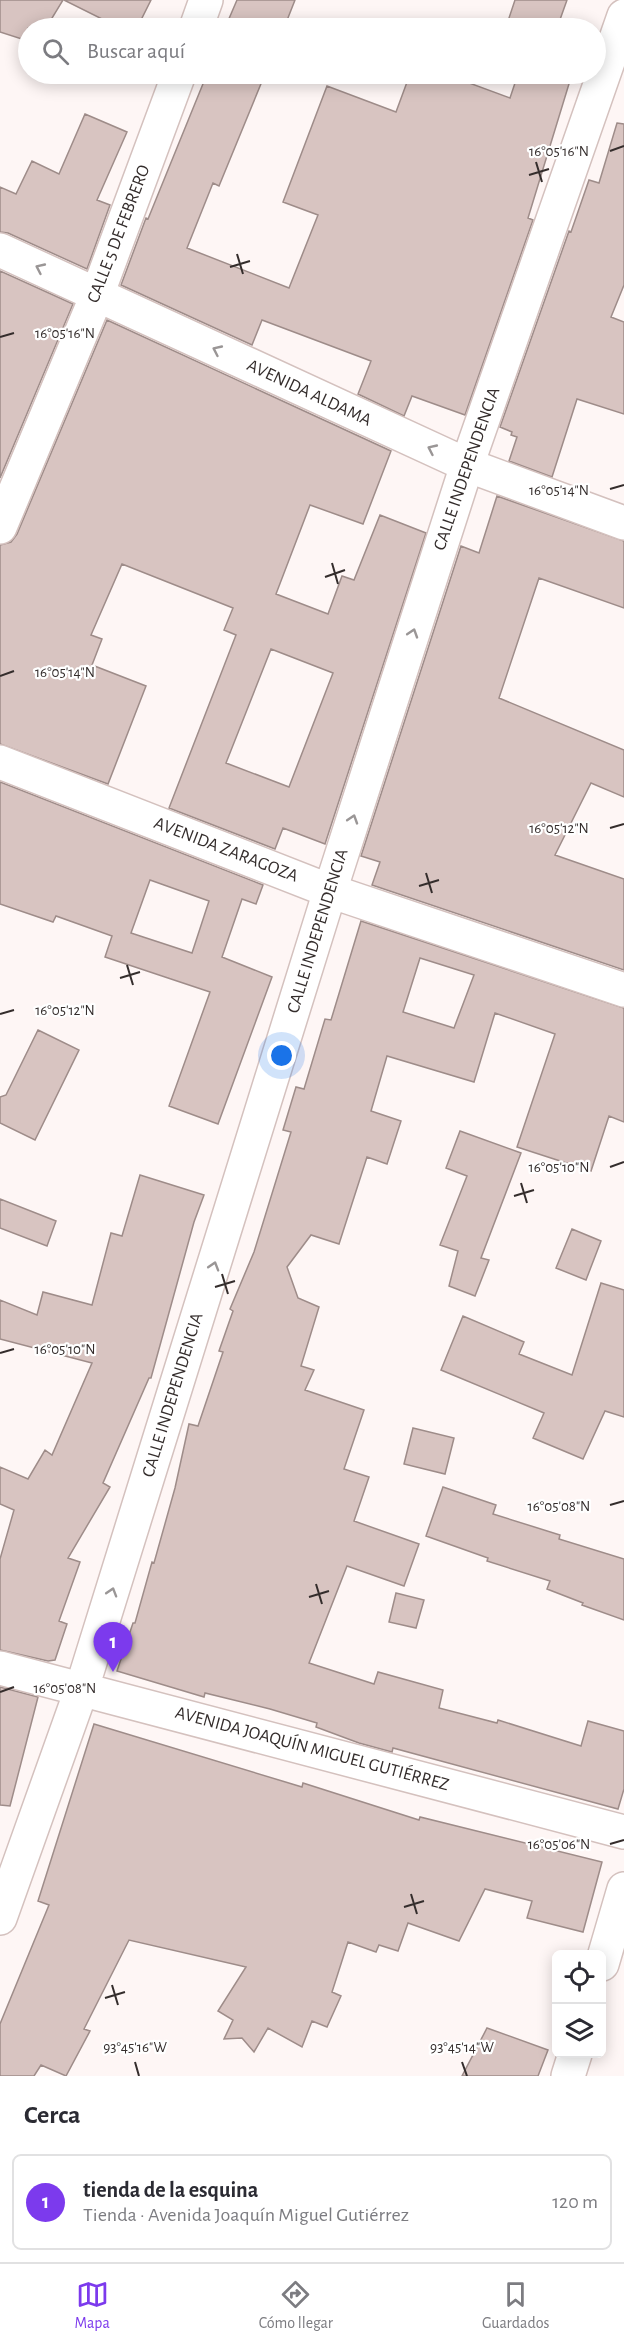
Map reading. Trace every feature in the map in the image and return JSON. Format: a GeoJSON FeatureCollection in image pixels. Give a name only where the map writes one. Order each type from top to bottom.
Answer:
{"type":"FeatureCollection","features":[{"type":"Feature","properties":{"kind":"street"},"geometry":{"type":"LineString","coordinates":[[200,18],[206,0]]}},
{"type":"Feature","properties":{"kind":"street","name":"CALLE INDEPENDENCIA"},"geometry":{"type":"LineString","coordinates":[[606,67],[624,16]]}},
{"type":"Feature","properties":{"kind":"street","name":"CALLE 5 DE FEBRERO"},"geometry":{"type":"LineString","coordinates":[[0,527],[97,295],[175,84]]}},
{"type":"Feature","properties":{"kind":"street","name":"CALLE INDEPENDENCIA"},"geometry":{"type":"LineString","coordinates":[[0,1918],[82,1688],[330,891],[467,465],[600,84]]}},
{"type":"Feature","properties":{"kind":"street","name":"AVENIDA ALDAMA"},"geometry":{"type":"LineString","coordinates":[[0,250],[467,465],[624,523]]}},
{"type":"Feature","properties":{"kind":"street","name":"AVENIDA ZARAGOZA"},"geometry":{"type":"LineString","coordinates":[[0,762],[330,891],[624,990]]}},
{"type":"Feature","properties":{"kind":"street","name":"AVENIDA JOAQUÍN MIGUEL GUTIÉRREZ"},"geometry":{"type":"LineString","coordinates":[[0,1668],[624,1832]]}},
{"type":"Feature","properties":{"kind":"street"},"geometry":{"type":"LineString","coordinates":[[606,1950],[624,1889]]}},
{"type":"Feature","properties":{"kind":"street"},"geometry":{"type":"LineString","coordinates":[[568,2076],[574,2058]]}},
{"type":"Feature","properties":{"kind":"building"},"geometry":{"type":"Polygon","coordinates":[[[0,0],[63,0],[52,18],[18,18],[18,38],[0,32],[0,0]]]}},
{"type":"Feature","properties":{"kind":"building"},"geometry":{"type":"Polygon","coordinates":[[[64,0],[151,0],[142,18],[100,18],[64,0]]]}},
{"type":"Feature","properties":{"kind":"building"},"geometry":{"type":"Polygon","coordinates":[[[237,0],[295,0],[288,18],[229,18],[237,0]]]}},
{"type":"Feature","properties":{"kind":"building"},"geometry":{"type":"Polygon","coordinates":[[[515,0],[567,0],[561,18],[509,18],[515,0]]]}},
{"type":"Feature","properties":{"kind":"building"},"geometry":{"type":"Polygon","coordinates":[[[203,84],[261,84],[219,186],[213,183],[187,248],[289,288],[318,215],[283,202],[327,86],[396,112],[406,84],[472,84],[510,98],[515,84],[569,84],[528,218],[533,220],[465,415],[412,396],[404,416],[358,394],[371,361],[262,320],[252,345],[121,285],[146,218],[148,219],[203,84]]]}},
{"type":"Feature","properties":{"kind":"building"},"geometry":{"type":"Polygon","coordinates":[[[85,114],[127,132],[97,200],[110,205],[87,269],[8,233],[0,232],[0,187],[16,194],[32,161],[59,174],[85,114]]]}},
{"type":"Feature","properties":{"kind":"building"},"geometry":{"type":"Polygon","coordinates":[[[617,123],[624,124],[624,285],[611,317],[624,322],[624,414],[577,399],[552,477],[509,461],[517,437],[500,427],[569,231],[571,232],[589,180],[599,183],[617,123]]]}},
{"type":"Feature","properties":{"kind":"building"},"geometry":{"type":"Polygon","coordinates":[[[0,271],[73,304],[0,478],[0,271]]]}},
{"type":"Feature","properties":{"kind":"building"},"geometry":{"type":"Polygon","coordinates":[[[107,320],[391,451],[363,524],[310,505],[276,594],[328,614],[342,576],[354,580],[380,515],[426,533],[325,844],[283,828],[275,849],[169,808],[236,635],[224,630],[233,608],[122,564],[91,635],[102,639],[92,665],[146,686],[108,784],[0,744],[0,545],[11,542],[17,534],[107,320]],[[271,649],[226,763],[289,787],[333,673],[271,649]]]}},
{"type":"Feature","properties":{"kind":"building"},"geometry":{"type":"Polygon","coordinates":[[[497,496],[624,541],[624,608],[539,578],[499,698],[624,750],[624,797],[591,783],[555,855],[624,879],[624,970],[372,885],[380,862],[361,856],[461,546],[479,553],[497,496]]]}},
{"type":"Feature","properties":{"kind":"building"},"geometry":{"type":"Polygon","coordinates":[[[0,782],[263,885],[256,904],[242,899],[222,957],[272,977],[218,1124],[169,1106],[210,992],[105,957],[112,936],[56,916],[53,922],[0,904],[0,782]],[[150,880],[131,933],[192,953],[209,901],[150,880]]]}},
{"type":"Feature","properties":{"kind":"building"},"geometry":{"type":"Polygon","coordinates":[[[361,921],[624,1008],[624,1122],[609,1116],[591,1171],[517,1147],[555,1034],[495,1013],[474,1082],[387,1056],[371,1111],[401,1121],[387,1164],[367,1157],[339,1244],[311,1235],[287,1267],[298,1298],[319,1307],[301,1366],[314,1370],[305,1390],[364,1410],[344,1469],[369,1477],[354,1521],[419,1544],[404,1586],[347,1566],[309,1663],[374,1684],[378,1672],[443,1690],[439,1708],[497,1723],[498,1720],[581,1746],[588,1721],[624,1731],[624,1789],[618,1809],[393,1748],[392,1752],[359,1743],[316,1727],[317,1723],[270,1709],[205,1693],[204,1697],[117,1671],[133,1623],[135,1623],[152,1562],[154,1563],[175,1488],[189,1424],[198,1426],[223,1352],[219,1351],[233,1311],[230,1309],[254,1252],[291,1132],[283,1130],[296,1087],[304,1089],[325,1019],[331,1020],[361,921]],[[420,958],[403,1012],[454,1028],[474,975],[420,958]]]}},
{"type":"Feature","properties":{"kind":"building"},"geometry":{"type":"Polygon","coordinates":[[[38,1030],[79,1050],[35,1140],[0,1123],[0,1097],[6,1095],[38,1030]]]}},
{"type":"Feature","properties":{"kind":"building"},"geometry":{"type":"Polygon","coordinates":[[[460,1131],[521,1153],[481,1258],[489,1260],[475,1296],[449,1286],[458,1251],[440,1245],[467,1176],[446,1168],[460,1131]]]}},
{"type":"Feature","properties":{"kind":"building"},"geometry":{"type":"Polygon","coordinates":[[[140,1175],[204,1195],[194,1222],[151,1378],[149,1378],[103,1483],[110,1487],[68,1558],[80,1562],[59,1621],[67,1624],[55,1660],[48,1661],[0,1650],[0,1559],[14,1510],[0,1504],[0,1467],[28,1479],[45,1450],[52,1455],[92,1363],[0,1339],[0,1300],[37,1315],[43,1292],[92,1305],[111,1233],[122,1236],[140,1175]]]}},
{"type":"Feature","properties":{"kind":"building"},"geometry":{"type":"Polygon","coordinates":[[[0,1199],[56,1221],[47,1246],[0,1228],[0,1199]]]}},
{"type":"Feature","properties":{"kind":"building"},"geometry":{"type":"Polygon","coordinates":[[[572,1229],[601,1241],[586,1280],[556,1268],[572,1229]]]}},
{"type":"Feature","properties":{"kind":"building"},"geometry":{"type":"Polygon","coordinates":[[[601,1283],[624,1290],[624,1417],[605,1411],[583,1459],[533,1438],[544,1413],[441,1370],[463,1316],[524,1342],[519,1354],[572,1375],[601,1283]]]}},
{"type":"Feature","properties":{"kind":"building"},"geometry":{"type":"Polygon","coordinates":[[[413,1428],[454,1438],[445,1474],[404,1464],[413,1428]]]}},
{"type":"Feature","properties":{"kind":"building"},"geometry":{"type":"Polygon","coordinates":[[[443,1487],[496,1505],[493,1514],[560,1535],[559,1539],[624,1559],[624,1620],[547,1589],[550,1581],[487,1561],[488,1558],[426,1536],[443,1487]]]}},
{"type":"Feature","properties":{"kind":"building"},"geometry":{"type":"Polygon","coordinates":[[[396,1593],[424,1600],[416,1628],[389,1622],[396,1593]]]}},
{"type":"Feature","properties":{"kind":"building"},"geometry":{"type":"Polygon","coordinates":[[[0,1687],[38,1697],[10,1806],[0,1805],[0,1687]]]}},
{"type":"Feature","properties":{"kind":"building"},"geometry":{"type":"Polygon","coordinates":[[[94,1724],[302,1787],[303,1783],[419,1820],[420,1817],[602,1862],[583,1932],[527,1918],[532,1901],[485,1889],[459,1941],[408,1923],[398,1951],[379,1945],[376,1952],[348,1942],[332,1992],[341,1996],[327,2027],[312,2021],[302,2047],[268,2028],[254,2052],[242,2038],[224,2039],[233,2020],[218,2011],[246,1967],[129,1940],[84,2029],[90,2031],[66,2076],[41,2065],[34,2076],[0,2076],[0,2024],[49,1905],[38,1901],[94,1724]]]}},
{"type":"Feature","properties":{"kind":"building"},"geometry":{"type":"Polygon","coordinates":[[[487,2028],[548,2050],[538,2076],[462,2076],[487,2028]]]}},
{"type":"Feature","properties":{"kind":"place","name":"tienda de la esquina"},"geometry":{"type":"Point","coordinates":[113,1672]}}]}
